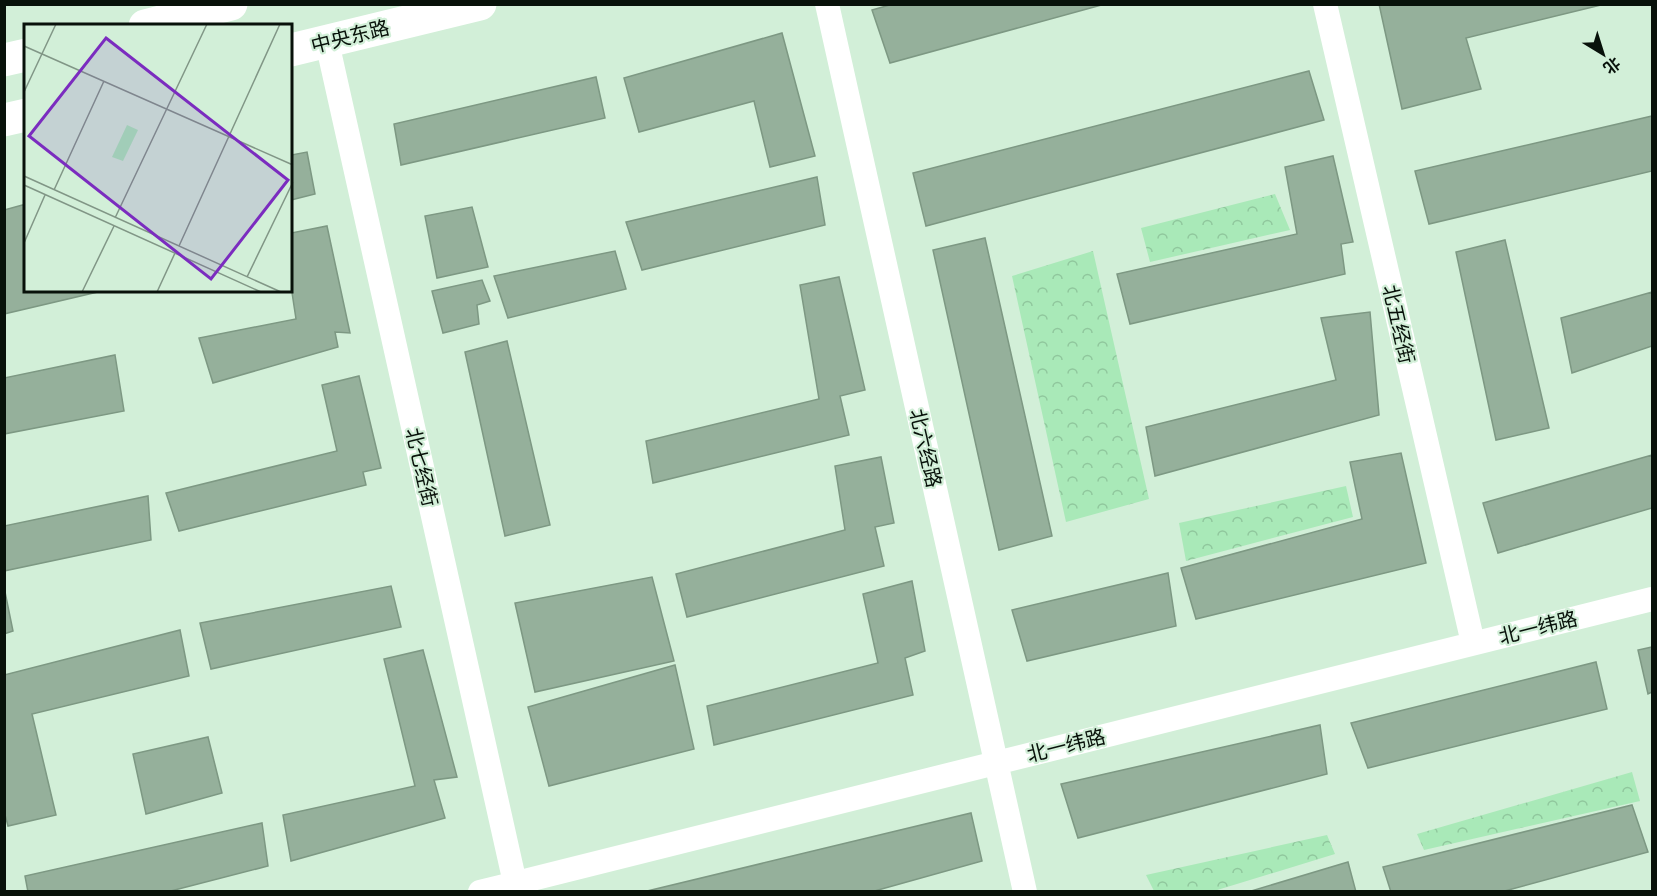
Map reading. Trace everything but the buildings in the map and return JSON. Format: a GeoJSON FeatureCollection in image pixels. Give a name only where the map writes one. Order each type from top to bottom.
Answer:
{"type":"FeatureCollection","features":[{"type":"Feature","properties":{"kind":"main road"},"geometry":{"type":"LineString","coordinates":[[153,24],[231,4]]}},
{"type":"Feature","properties":{"kind":"main road","name":"中央东路"},"geometry":{"type":"LineString","coordinates":[[292,50],[480,4]]}},
{"type":"Feature","properties":{"kind":"main road"},"geometry":{"type":"LineString","coordinates":[[4,60],[24,55]]}},
{"type":"Feature","properties":{"kind":"main road"},"geometry":{"type":"LineString","coordinates":[[4,120],[24,115]]}},
{"type":"Feature","properties":{"kind":"street","name":"北六经路"},"geometry":{"type":"LineString","coordinates":[[827,4],[1024,891]]}},
{"type":"Feature","properties":{"kind":"street","name":"北五经街"},"geometry":{"type":"LineString","coordinates":[[1325,4],[1473,643]]}},
{"type":"Feature","properties":{"kind":"street","name":"北七经街"},"geometry":{"type":"LineString","coordinates":[[327,42],[516,887]]}},
{"type":"Feature","properties":{"kind":"street","name":"北一纬路"},"geometry":{"type":"LineString","coordinates":[[480,891],[516,887],[996,763],[1653,599]]}},
{"type":"Feature","properties":{"kind":"green space"},"geometry":{"type":"Polygon","coordinates":[[[1275,194],[1290,230],[1150,262],[1141,228],[1275,194]]]}},
{"type":"Feature","properties":{"kind":"green space"},"geometry":{"type":"Polygon","coordinates":[[[1093,251],[1149,499],[1066,522],[1012,276],[1093,251]]]}},
{"type":"Feature","properties":{"kind":"green space"},"geometry":{"type":"Polygon","coordinates":[[[1346,486],[1353,517],[1186,561],[1179,523],[1346,486]]]}},
{"type":"Feature","properties":{"kind":"green space"},"geometry":{"type":"Polygon","coordinates":[[[1632,772],[1640,801],[1424,850],[1417,834],[1632,772]]]}},
{"type":"Feature","properties":{"kind":"green space"},"geometry":{"type":"Polygon","coordinates":[[[1327,835],[1335,854],[1214,891],[1154,891],[1146,875],[1327,835]]]}}]}
